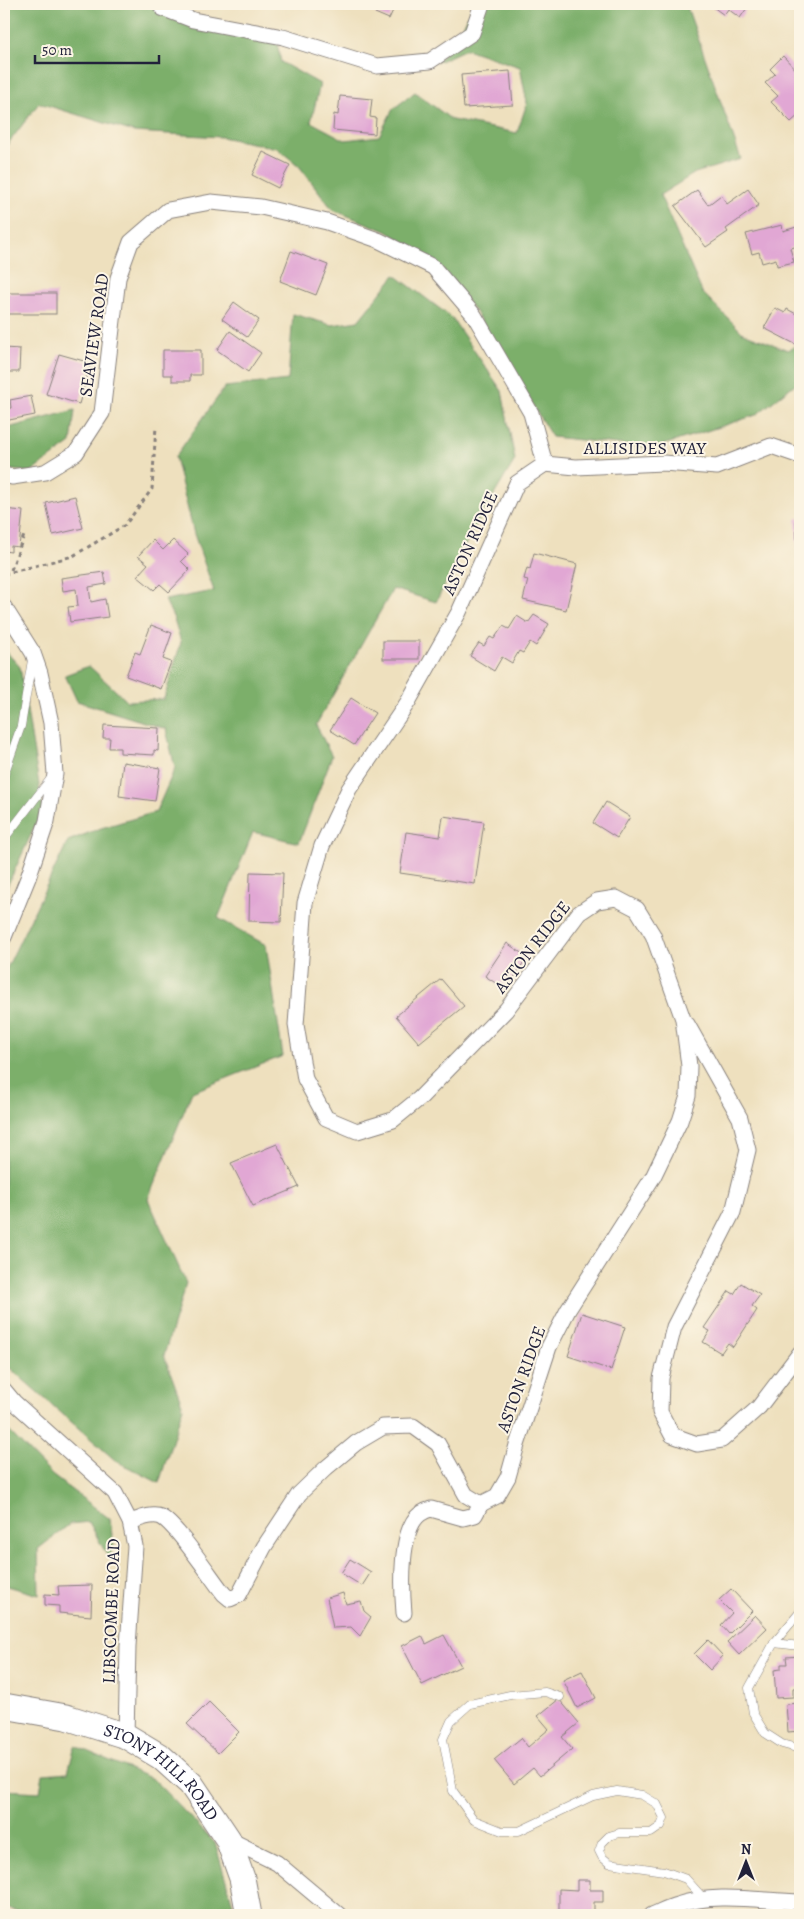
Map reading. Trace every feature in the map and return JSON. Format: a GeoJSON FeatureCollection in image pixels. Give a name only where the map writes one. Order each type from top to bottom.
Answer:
{"type":"FeatureCollection","features":[{"type":"Feature","properties":{"kind":"main road","name":"STONY HILL ROAD"},"geometry":{"type":"LineString","coordinates":[[4,1706],[66,1717],[126,1736],[161,1757],[191,1784],[228,1839],[242,1878],[250,1915]]}},
{"type":"Feature","properties":{"kind":"street"},"geometry":{"type":"LineString","coordinates":[[160,4],[162,8],[193,20],[283,37],[376,66],[430,61],[472,33],[482,4]]}},
{"type":"Feature","properties":{"kind":"street","name":"SEAVIEW ROAD"},"geometry":{"type":"LineString","coordinates":[[4,475],[12,477],[46,472],[76,453],[102,413],[118,278],[131,242],[168,210],[211,202],[261,207],[327,222],[378,240],[433,267],[474,315],[526,405],[545,464]]}},
{"type":"Feature","properties":{"kind":"street","name":"ALLISIDES WAY"},"geometry":{"type":"LineString","coordinates":[[545,464],[576,467],[663,463],[717,467],[771,446],[800,456]]}},
{"type":"Feature","properties":{"kind":"street","name":"ASTON RIDGE"},"geometry":{"type":"LineString","coordinates":[[404,1613],[402,1585],[404,1548],[411,1528],[419,1515],[431,1509],[463,1518],[475,1515],[481,1504],[497,1496],[508,1478],[549,1347],[568,1310],[654,1177],[680,1121],[688,1096],[689,1066],[683,1019],[654,935],[637,909],[616,898],[597,901],[579,913],[506,1010],[420,1098],[393,1120],[358,1131],[326,1118],[305,1079],[296,1025],[299,972],[305,903],[322,846],[349,789],[408,702],[459,612],[517,483],[545,464]]}},
{"type":"Feature","properties":{"kind":"street"},"geometry":{"type":"LineString","coordinates":[[4,607],[33,653],[40,673],[51,723],[55,774],[47,821],[28,878],[4,937]]}},
{"type":"Feature","properties":{"kind":"street"},"geometry":{"type":"LineString","coordinates":[[683,1019],[740,1118],[748,1150],[733,1212],[674,1327],[661,1378],[660,1412],[672,1435],[696,1444],[722,1440],[759,1407],[800,1353]]}},
{"type":"Feature","properties":{"kind":"street","name":"LIBSCOMBE ROAD"},"geometry":{"type":"LineString","coordinates":[[4,1390],[14,1402],[115,1493],[130,1522],[134,1546],[128,1646],[126,1736]]}},
{"type":"Feature","properties":{"kind":"street"},"geometry":{"type":"LineString","coordinates":[[130,1522],[151,1516],[161,1517],[186,1543],[224,1594],[230,1599],[239,1595],[264,1547],[299,1494],[356,1443],[383,1427],[412,1426],[438,1444],[466,1495],[481,1504]]}},
{"type":"Feature","properties":{"kind":"street"},"geometry":{"type":"LineString","coordinates":[[228,1839],[277,1863],[339,1915]]}},
{"type":"Feature","properties":{"kind":"street"},"geometry":{"type":"LineString","coordinates":[[652,1915],[677,1905],[704,1900],[732,1898],[800,1902]]}},
{"type":"Feature","properties":{"kind":"lane"},"geometry":{"type":"LineString","coordinates":[[4,775],[22,726],[33,653]]}},
{"type":"Feature","properties":{"kind":"lane"},"geometry":{"type":"LineString","coordinates":[[4,838],[55,774]]}},
{"type":"Feature","properties":{"kind":"lane"},"geometry":{"type":"LineString","coordinates":[[800,1612],[774,1643],[749,1688],[753,1713],[766,1733],[782,1744],[800,1749]]}},
{"type":"Feature","properties":{"kind":"lane"},"geometry":{"type":"LineString","coordinates":[[774,1643],[800,1646]]}},
{"type":"Feature","properties":{"kind":"lane"},"geometry":{"type":"LineString","coordinates":[[560,1697],[545,1692],[510,1695],[470,1704],[451,1721],[443,1739],[453,1791],[463,1806],[474,1820],[502,1831],[519,1831],[593,1796],[617,1791],[642,1795],[657,1804],[664,1818],[660,1826],[651,1833],[619,1833],[609,1836],[602,1843],[600,1851],[602,1857],[609,1863],[664,1870],[686,1879],[704,1900]]}},
{"type":"Feature","properties":{"kind":"path"},"geometry":{"type":"LineString","coordinates":[[4,574],[73,556],[125,526],[152,489],[156,426]]}},
{"type":"Feature","properties":{"kind":"path"},"geometry":{"type":"LineString","coordinates":[[11,571],[25,533]]}},
{"type":"Feature","properties":{"kind":"green space"},"geometry":{"type":"Polygon","coordinates":[[[4,4],[151,4],[159,14],[277,43],[281,62],[320,84],[311,122],[345,140],[379,136],[393,109],[415,92],[452,120],[517,133],[527,103],[520,67],[466,49],[436,63],[458,36],[474,4],[686,4],[741,159],[695,173],[660,195],[702,292],[743,333],[788,350],[798,345],[800,346],[800,380],[756,415],[654,448],[552,437],[476,313],[438,263],[386,231],[333,210],[299,166],[277,148],[221,137],[134,132],[39,103],[4,149],[4,4]]]}},
{"type":"Feature","properties":{"kind":"green space"},"geometry":{"type":"Polygon","coordinates":[[[395,275],[451,317],[502,391],[515,460],[473,530],[436,602],[393,589],[316,725],[332,756],[299,843],[253,832],[218,918],[266,945],[283,1056],[192,1092],[148,1199],[186,1283],[164,1355],[183,1407],[159,1483],[116,1461],[4,1363],[4,974],[68,841],[101,828],[156,812],[175,768],[166,729],[77,701],[65,675],[89,666],[127,701],[164,699],[181,642],[174,619],[165,600],[214,591],[194,534],[175,457],[225,387],[288,380],[293,314],[332,325],[358,321],[395,275]]]}},
{"type":"Feature","properties":{"kind":"green space"},"geometry":{"type":"Polygon","coordinates":[[[75,410],[71,443],[31,472],[4,469],[4,429],[75,410]]]}},
{"type":"Feature","properties":{"kind":"green space"},"geometry":{"type":"Polygon","coordinates":[[[4,649],[20,667],[43,809],[4,893],[4,649]]]}},
{"type":"Feature","properties":{"kind":"green space"},"geometry":{"type":"Polygon","coordinates":[[[4,1426],[53,1476],[110,1519],[113,1544],[109,1559],[89,1522],[70,1524],[38,1549],[39,1595],[4,1585],[4,1426]]]}},
{"type":"Feature","properties":{"kind":"green space"},"geometry":{"type":"Polygon","coordinates":[[[75,1746],[153,1779],[215,1843],[236,1915],[40,1915],[4,1908],[4,1790],[40,1792],[43,1774],[68,1772],[75,1746]]]}},
{"type":"Feature","properties":{"kind":"building"},"geometry":{"type":"Polygon","coordinates":[[[379,4],[396,4],[389,19],[375,13],[379,4]]]}},
{"type":"Feature","properties":{"kind":"building"},"geometry":{"type":"Polygon","coordinates":[[[709,4],[741,4],[747,8],[740,18],[728,9],[724,15],[709,4]]]}},
{"type":"Feature","properties":{"kind":"building"},"geometry":{"type":"Polygon","coordinates":[[[783,56],[800,74],[800,114],[791,122],[771,102],[778,96],[765,83],[775,74],[770,69],[783,56]]]}},
{"type":"Feature","properties":{"kind":"building"},"geometry":{"type":"Polygon","coordinates":[[[510,71],[513,105],[464,108],[461,75],[510,71]]]}},
{"type":"Feature","properties":{"kind":"building"},"geometry":{"type":"Polygon","coordinates":[[[340,96],[372,99],[370,117],[376,118],[375,134],[333,130],[334,114],[338,115],[340,96]]]}},
{"type":"Feature","properties":{"kind":"building"},"geometry":{"type":"Polygon","coordinates":[[[263,152],[290,165],[278,188],[252,175],[263,152]]]}},
{"type":"Feature","properties":{"kind":"building"},"geometry":{"type":"Polygon","coordinates":[[[748,189],[759,205],[726,229],[728,232],[706,247],[675,206],[697,190],[708,205],[721,195],[727,204],[748,189]]]}},
{"type":"Feature","properties":{"kind":"building"},"geometry":{"type":"Polygon","coordinates":[[[782,225],[783,231],[800,226],[800,246],[790,248],[794,262],[777,266],[776,259],[762,263],[759,252],[752,254],[746,234],[782,225]]]}},
{"type":"Feature","properties":{"kind":"building"},"geometry":{"type":"Polygon","coordinates":[[[291,251],[328,265],[316,295],[280,281],[291,251]]]}},
{"type":"Feature","properties":{"kind":"building"},"geometry":{"type":"Polygon","coordinates":[[[4,293],[56,293],[56,314],[4,314],[4,293]]]}},
{"type":"Feature","properties":{"kind":"building"},"geometry":{"type":"Polygon","coordinates":[[[234,302],[259,320],[247,337],[222,319],[234,302]]]}},
{"type":"Feature","properties":{"kind":"building"},"geometry":{"type":"Polygon","coordinates":[[[775,308],[785,313],[787,309],[800,316],[800,339],[797,345],[764,328],[775,308]]]}},
{"type":"Feature","properties":{"kind":"building"},"geometry":{"type":"Polygon","coordinates":[[[230,331],[261,353],[248,372],[217,350],[230,331]]]}},
{"type":"Feature","properties":{"kind":"building"},"geometry":{"type":"Polygon","coordinates":[[[4,348],[20,349],[19,372],[6,372],[5,380],[4,380],[4,348]]]}},
{"type":"Feature","properties":{"kind":"building"},"geometry":{"type":"Polygon","coordinates":[[[163,350],[201,350],[201,375],[190,375],[190,381],[172,381],[172,375],[163,375],[163,350]]]}},
{"type":"Feature","properties":{"kind":"building"},"geometry":{"type":"Polygon","coordinates":[[[59,354],[91,363],[79,404],[46,394],[59,354]]]}},
{"type":"Feature","properties":{"kind":"building"},"geometry":{"type":"Polygon","coordinates":[[[31,396],[35,415],[4,421],[4,409],[11,408],[10,400],[31,396]]]}},
{"type":"Feature","properties":{"kind":"building"},"geometry":{"type":"Polygon","coordinates":[[[75,496],[83,528],[53,535],[46,503],[75,496]]]}},
{"type":"Feature","properties":{"kind":"building"},"geometry":{"type":"Polygon","coordinates":[[[4,509],[23,511],[19,547],[11,546],[11,552],[4,551],[4,509]]]}},
{"type":"Feature","properties":{"kind":"building"},"geometry":{"type":"Polygon","coordinates":[[[800,518],[800,566],[798,566],[796,519],[800,518]]]}},
{"type":"Feature","properties":{"kind":"building"},"geometry":{"type":"Polygon","coordinates":[[[153,540],[163,550],[173,540],[188,554],[181,561],[190,570],[169,592],[160,584],[154,590],[137,576],[148,564],[138,556],[153,540]]]}},
{"type":"Feature","properties":{"kind":"building"},"geometry":{"type":"Polygon","coordinates":[[[534,553],[577,564],[566,610],[523,600],[528,580],[524,579],[527,568],[530,569],[534,553]]]}},
{"type":"Feature","properties":{"kind":"building"},"geometry":{"type":"Polygon","coordinates":[[[104,572],[106,584],[89,587],[91,602],[105,599],[108,617],[70,622],[68,607],[78,606],[76,589],[63,591],[61,578],[104,572]]]}},
{"type":"Feature","properties":{"kind":"building"},"geometry":{"type":"Polygon","coordinates":[[[534,615],[549,624],[536,646],[530,642],[523,653],[519,651],[512,663],[502,657],[494,671],[470,656],[479,643],[484,646],[490,637],[494,639],[503,626],[509,629],[517,616],[528,623],[534,615]]]}},
{"type":"Feature","properties":{"kind":"building"},"geometry":{"type":"Polygon","coordinates":[[[151,625],[172,633],[163,659],[171,662],[161,689],[126,676],[135,652],[140,654],[151,625]]]}},
{"type":"Feature","properties":{"kind":"building"},"geometry":{"type":"Polygon","coordinates":[[[383,641],[419,641],[419,659],[383,659],[383,641]]]}},
{"type":"Feature","properties":{"kind":"building"},"geometry":{"type":"Polygon","coordinates":[[[351,698],[375,713],[354,745],[330,730],[351,698]]]}},
{"type":"Feature","properties":{"kind":"building"},"geometry":{"type":"Polygon","coordinates":[[[104,725],[159,728],[158,751],[154,750],[154,755],[120,753],[120,748],[109,748],[110,738],[103,738],[104,725]]]}},
{"type":"Feature","properties":{"kind":"building"},"geometry":{"type":"Polygon","coordinates":[[[123,762],[160,768],[155,801],[119,796],[123,762]]]}},
{"type":"Feature","properties":{"kind":"building"},"geometry":{"type":"Polygon","coordinates":[[[606,802],[630,817],[617,838],[593,823],[606,802]]]}},
{"type":"Feature","properties":{"kind":"building"},"geometry":{"type":"Polygon","coordinates":[[[443,816],[484,822],[475,884],[400,873],[406,832],[440,837],[443,816]]]}},
{"type":"Feature","properties":{"kind":"building"},"geometry":{"type":"Polygon","coordinates":[[[250,872],[283,873],[281,922],[249,921],[250,872]]]}},
{"type":"Feature","properties":{"kind":"building"},"geometry":{"type":"Polygon","coordinates":[[[507,943],[527,957],[506,990],[485,976],[507,943]]]}},
{"type":"Feature","properties":{"kind":"building"},"geometry":{"type":"Polygon","coordinates":[[[441,979],[464,1006],[419,1043],[396,1016],[441,979]]]}},
{"type":"Feature","properties":{"kind":"building"},"geometry":{"type":"Polygon","coordinates":[[[277,1144],[299,1187],[253,1206],[231,1163],[277,1144]]]}},
{"type":"Feature","properties":{"kind":"building"},"geometry":{"type":"Polygon","coordinates":[[[741,1283],[760,1295],[752,1306],[757,1310],[733,1347],[728,1343],[721,1353],[703,1342],[710,1331],[704,1328],[729,1291],[734,1294],[741,1283]]]}},
{"type":"Feature","properties":{"kind":"building"},"geometry":{"type":"Polygon","coordinates":[[[582,1313],[625,1327],[611,1370],[568,1356],[582,1313]]]}},
{"type":"Feature","properties":{"kind":"building"},"geometry":{"type":"Polygon","coordinates":[[[350,1559],[371,1572],[362,1586],[341,1573],[350,1559]]]}},
{"type":"Feature","properties":{"kind":"building"},"geometry":{"type":"Polygon","coordinates":[[[92,1585],[91,1616],[59,1613],[59,1606],[45,1605],[45,1594],[59,1595],[58,1586],[92,1585]]]}},
{"type":"Feature","properties":{"kind":"building"},"geometry":{"type":"Polygon","coordinates":[[[731,1589],[752,1611],[729,1634],[721,1625],[732,1613],[719,1600],[731,1589]]]}},
{"type":"Feature","properties":{"kind":"building"},"geometry":{"type":"Polygon","coordinates":[[[343,1593],[346,1604],[361,1601],[364,1611],[371,1617],[360,1636],[351,1627],[333,1628],[327,1598],[343,1593]]]}},
{"type":"Feature","properties":{"kind":"building"},"geometry":{"type":"Polygon","coordinates":[[[755,1615],[767,1628],[739,1655],[727,1642],[755,1615]]]}},
{"type":"Feature","properties":{"kind":"building"},"geometry":{"type":"Polygon","coordinates":[[[444,1635],[461,1666],[422,1685],[402,1646],[422,1636],[426,1644],[444,1635]]]}},
{"type":"Feature","properties":{"kind":"building"},"geometry":{"type":"Polygon","coordinates":[[[708,1640],[723,1656],[710,1670],[694,1654],[708,1640]]]}},
{"type":"Feature","properties":{"kind":"building"},"geometry":{"type":"Polygon","coordinates":[[[800,1656],[800,1687],[793,1688],[793,1697],[776,1698],[774,1670],[781,1669],[781,1664],[787,1664],[786,1657],[800,1656]]]}},
{"type":"Feature","properties":{"kind":"building"},"geometry":{"type":"Polygon","coordinates":[[[582,1671],[596,1698],[577,1708],[563,1680],[582,1671]]]}},
{"type":"Feature","properties":{"kind":"building"},"geometry":{"type":"Polygon","coordinates":[[[559,1699],[579,1723],[562,1737],[572,1749],[540,1776],[533,1768],[514,1784],[494,1760],[521,1738],[528,1747],[549,1729],[538,1716],[559,1699]]]}},
{"type":"Feature","properties":{"kind":"building"},"geometry":{"type":"Polygon","coordinates":[[[209,1702],[239,1732],[218,1753],[187,1724],[209,1702]]]}},
{"type":"Feature","properties":{"kind":"building"},"geometry":{"type":"Polygon","coordinates":[[[800,1703],[800,1731],[788,1732],[786,1704],[800,1703]]]}},
{"type":"Feature","properties":{"kind":"building"},"geometry":{"type":"Polygon","coordinates":[[[577,1880],[590,1880],[590,1890],[603,1890],[603,1902],[594,1902],[594,1915],[559,1915],[559,1889],[577,1890],[577,1880]]]}}]}
